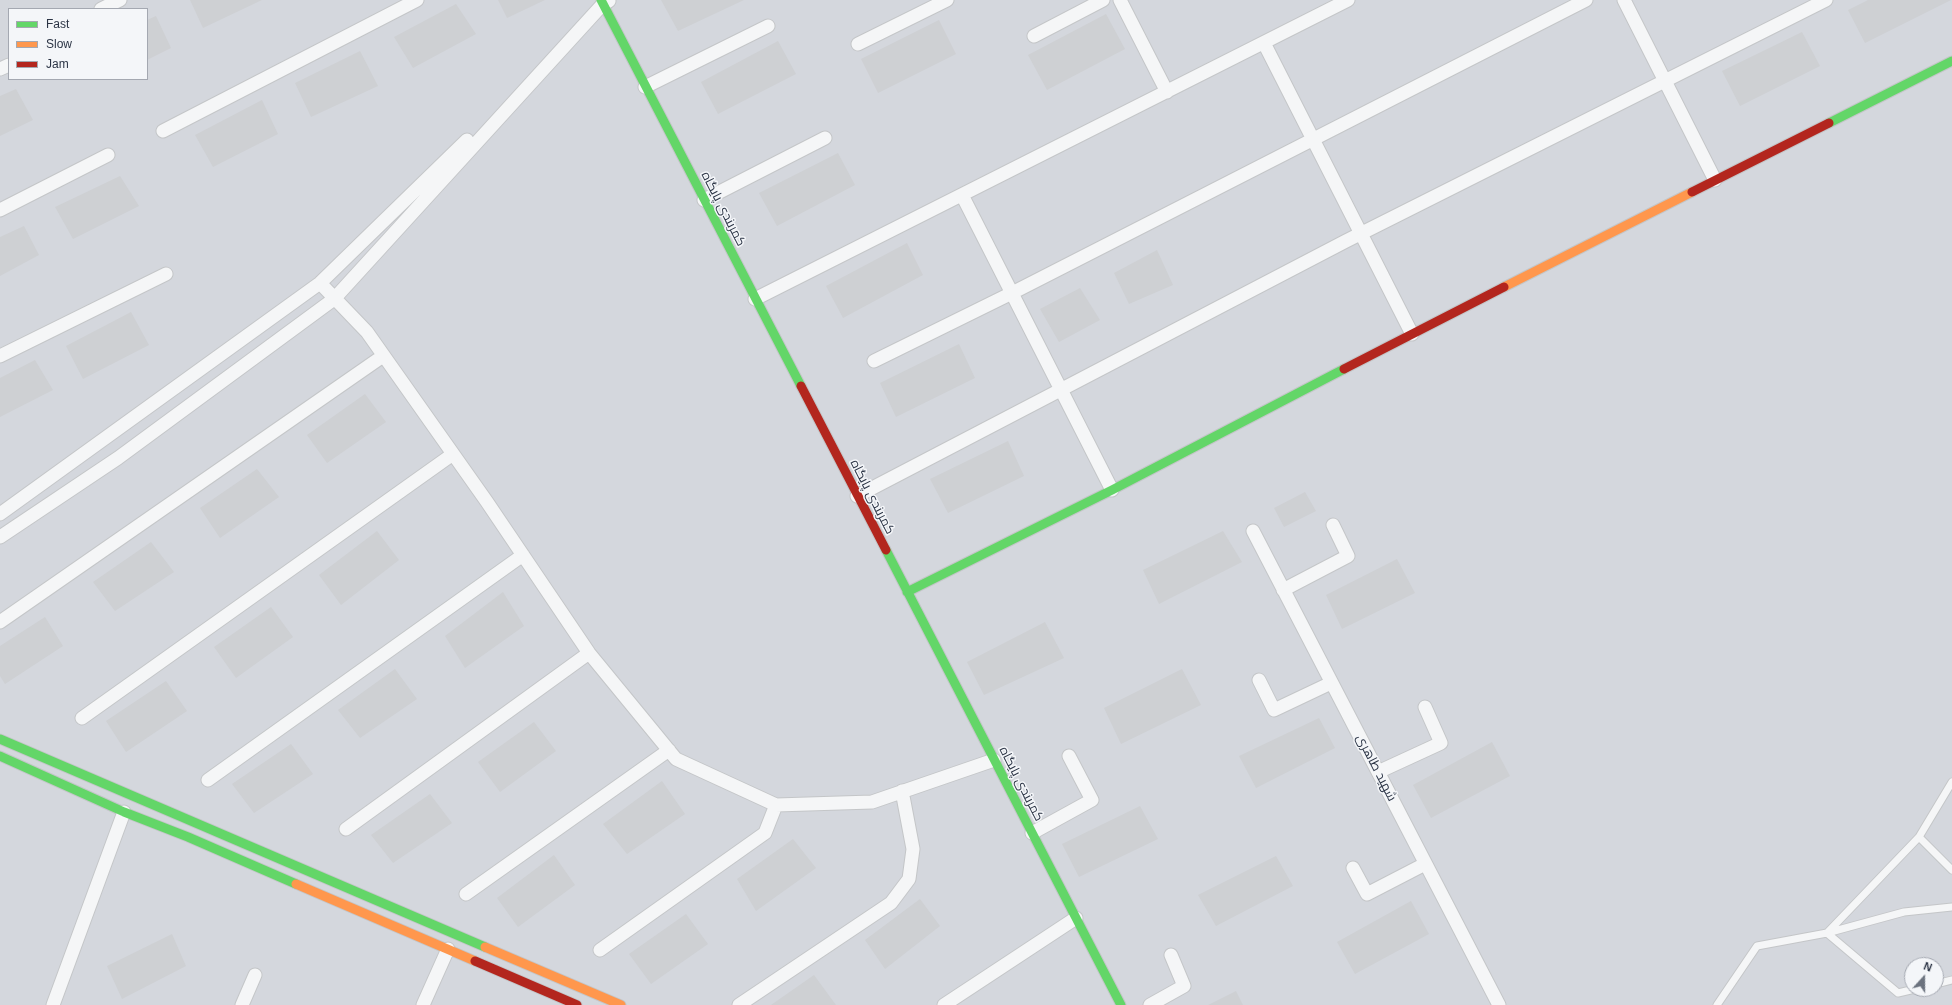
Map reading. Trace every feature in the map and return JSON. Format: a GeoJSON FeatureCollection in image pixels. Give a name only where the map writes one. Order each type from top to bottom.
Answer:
{"type":"FeatureCollection","features":[{"type":"Feature","properties":{"kind":"street"},"geometry":{"type":"LineString","coordinates":[[103,8],[120,0]]}},
{"type":"Feature","properties":{"kind":"street"},"geometry":{"type":"LineString","coordinates":[[163,131],[417,0]]}},
{"type":"Feature","properties":{"kind":"street"},"geometry":{"type":"LineString","coordinates":[[858,44],[947,0]]}},
{"type":"Feature","properties":{"kind":"street"},"geometry":{"type":"LineString","coordinates":[[1034,36],[1103,0]]}},
{"type":"Feature","properties":{"kind":"street"},"geometry":{"type":"LineString","coordinates":[[1120,0],[1167,92]]}},
{"type":"Feature","properties":{"kind":"street"},"geometry":{"type":"LineString","coordinates":[[755,299],[1348,0]]}},
{"type":"Feature","properties":{"kind":"street"},"geometry":{"type":"LineString","coordinates":[[874,361],[1012,293],[1586,0]]}},
{"type":"Feature","properties":{"kind":"street"},"geometry":{"type":"LineString","coordinates":[[1624,0],[1715,180]]}},
{"type":"Feature","properties":{"kind":"street"},"geometry":{"type":"LineString","coordinates":[[857,496],[1361,233],[1826,0]]}},
{"type":"Feature","properties":{"kind":"street"},"geometry":{"type":"LineString","coordinates":[[0,514],[320,283],[457,150],[603,1]]}},
{"type":"Feature","properties":{"kind":"street"},"geometry":{"type":"LineString","coordinates":[[0,537],[118,458],[334,298],[603,1]]}},
{"type":"Feature","properties":{"kind":"street","name":"کمربندی پایگاه"},"geometry":{"type":"LineString","coordinates":[[603,1],[645,87],[1121,1005]]}},
{"type":"Feature","properties":{"kind":"street"},"geometry":{"type":"LineString","coordinates":[[645,87],[768,26]]}},
{"type":"Feature","properties":{"kind":"street"},"geometry":{"type":"LineString","coordinates":[[1264,43],[1412,334]]}},
{"type":"Feature","properties":{"kind":"street"},"geometry":{"type":"LineString","coordinates":[[907,592],[1112,490],[1412,334],[1952,61]]}},
{"type":"Feature","properties":{"kind":"street"},"geometry":{"type":"LineString","coordinates":[[704,200],[825,138]]}},
{"type":"Feature","properties":{"kind":"street"},"geometry":{"type":"LineString","coordinates":[[0,210],[108,155]]}},
{"type":"Feature","properties":{"kind":"street"},"geometry":{"type":"LineString","coordinates":[[962,195],[1112,490]]}},
{"type":"Feature","properties":{"kind":"street"},"geometry":{"type":"LineString","coordinates":[[0,356],[166,274]]}},
{"type":"Feature","properties":{"kind":"street"},"geometry":{"type":"LineString","coordinates":[[320,283],[367,332],[523,554],[589,654],[676,759],[776,805],[872,802],[994,760]]}},
{"type":"Feature","properties":{"kind":"street"},"geometry":{"type":"LineString","coordinates":[[0,622],[383,356]]}},
{"type":"Feature","properties":{"kind":"street"},"geometry":{"type":"LineString","coordinates":[[82,718],[453,454]]}},
{"type":"Feature","properties":{"kind":"street"},"geometry":{"type":"LineString","coordinates":[[1283,590],[1348,556],[1333,525]]}},
{"type":"Feature","properties":{"kind":"street","name":"شهید طاهری"},"geometry":{"type":"LineString","coordinates":[[1252,531],[1499,1005]]}},
{"type":"Feature","properties":{"kind":"street"},"geometry":{"type":"LineString","coordinates":[[208,780],[523,554]]}},
{"type":"Feature","properties":{"kind":"street"},"geometry":{"type":"LineString","coordinates":[[346,829],[589,654]]}},
{"type":"Feature","properties":{"kind":"street"},"geometry":{"type":"LineString","coordinates":[[1259,680],[1274,710],[1331,683]]}},
{"type":"Feature","properties":{"kind":"street"},"geometry":{"type":"LineString","coordinates":[[1378,772],[1441,742],[1425,707]]}},
{"type":"Feature","properties":{"kind":"street"},"geometry":{"type":"LineString","coordinates":[[0,739],[621,1005]]}},
{"type":"Feature","properties":{"kind":"street"},"geometry":{"type":"LineString","coordinates":[[466,894],[669,750]]}},
{"type":"Feature","properties":{"kind":"street"},"geometry":{"type":"LineString","coordinates":[[0,756],[124,812],[188,837],[577,1005]]}},
{"type":"Feature","properties":{"kind":"street"},"geometry":{"type":"LineString","coordinates":[[1032,833],[1092,800],[1069,756]]}},
{"type":"Feature","properties":{"kind":"street"},"geometry":{"type":"LineString","coordinates":[[739,1005],[890,903],[909,879],[913,848],[902,791]]}},
{"type":"Feature","properties":{"kind":"street"},"geometry":{"type":"LineString","coordinates":[[600,950],[765,833],[776,805]]}},
{"type":"Feature","properties":{"kind":"street"},"geometry":{"type":"LineString","coordinates":[[53,1005],[124,812]]}},
{"type":"Feature","properties":{"kind":"street"},"geometry":{"type":"LineString","coordinates":[[1353,868],[1366,894],[1425,864]]}},
{"type":"Feature","properties":{"kind":"street"},"geometry":{"type":"LineString","coordinates":[[944,1005],[1076,918]]}},
{"type":"Feature","properties":{"kind":"street"},"geometry":{"type":"LineString","coordinates":[[423,1005],[448,949]]}},
{"type":"Feature","properties":{"kind":"street"},"geometry":{"type":"LineString","coordinates":[[1150,1005],[1184,986],[1171,955]]}},
{"type":"Feature","properties":{"kind":"street"},"geometry":{"type":"LineString","coordinates":[[242,1005],[255,975]]}},
{"type":"Feature","properties":{"kind":"lane"},"geometry":{"type":"LineString","coordinates":[[1827,933],[1919,837],[1952,782]]}},
{"type":"Feature","properties":{"kind":"lane"},"geometry":{"type":"LineString","coordinates":[[1919,837],[1952,870]]}},
{"type":"Feature","properties":{"kind":"lane"},"geometry":{"type":"LineString","coordinates":[[1717,1005],[1757,946],[1827,933],[1904,912],[1952,907]]}},
{"type":"Feature","properties":{"kind":"lane"},"geometry":{"type":"LineString","coordinates":[[1827,933],[1898,993],[1904,992]]}},
{"type":"Feature","properties":{"kind":"shaded area"},"geometry":{"type":"Polygon","coordinates":[[[0,0],[1952,0],[1952,1005],[0,1005],[0,0]]]}},
{"type":"Feature","properties":{"kind":"building"},"geometry":{"type":"Polygon","coordinates":[[[190,0],[262,0],[203,28],[190,0]]]}},
{"type":"Feature","properties":{"kind":"building"},"geometry":{"type":"Polygon","coordinates":[[[498,0],[545,0],[507,18],[498,0]]]}},
{"type":"Feature","properties":{"kind":"building"},"geometry":{"type":"Polygon","coordinates":[[[661,0],[744,0],[678,31],[661,0]]]}},
{"type":"Feature","properties":{"kind":"building"},"geometry":{"type":"Polygon","coordinates":[[[1868,0],[1951,0],[1865,43],[1848,10],[1868,0]]]}},
{"type":"Feature","properties":{"kind":"building"},"geometry":{"type":"Polygon","coordinates":[[[456,4],[476,34],[413,68],[394,37],[456,4]]]}},
{"type":"Feature","properties":{"kind":"building"},"geometry":{"type":"Polygon","coordinates":[[[1106,14],[1125,49],[1047,90],[1028,55],[1106,14]]]}},
{"type":"Feature","properties":{"kind":"building"},"geometry":{"type":"Polygon","coordinates":[[[156,16],[171,48],[148,60],[148,20],[156,16]]]}},
{"type":"Feature","properties":{"kind":"building"},"geometry":{"type":"Polygon","coordinates":[[[939,20],[956,54],[878,93],[861,59],[939,20]]]}},
{"type":"Feature","properties":{"kind":"building"},"geometry":{"type":"Polygon","coordinates":[[[1802,32],[1820,66],[1740,106],[1722,71],[1802,32]]]}},
{"type":"Feature","properties":{"kind":"building"},"geometry":{"type":"Polygon","coordinates":[[[778,41],[796,74],[718,114],[701,82],[778,41]]]}},
{"type":"Feature","properties":{"kind":"building"},"geometry":{"type":"Polygon","coordinates":[[[360,51],[378,86],[311,117],[295,83],[360,51]]]}},
{"type":"Feature","properties":{"kind":"building"},"geometry":{"type":"Polygon","coordinates":[[[16,89],[33,120],[0,136],[0,96],[16,89]]]}},
{"type":"Feature","properties":{"kind":"building"},"geometry":{"type":"Polygon","coordinates":[[[262,100],[278,134],[213,167],[195,135],[262,100]]]}},
{"type":"Feature","properties":{"kind":"building"},"geometry":{"type":"Polygon","coordinates":[[[838,153],[855,185],[777,226],[759,193],[838,153]]]}},
{"type":"Feature","properties":{"kind":"building"},"geometry":{"type":"Polygon","coordinates":[[[120,176],[139,206],[73,239],[55,207],[120,176]]]}},
{"type":"Feature","properties":{"kind":"building"},"geometry":{"type":"Polygon","coordinates":[[[24,226],[39,255],[0,276],[0,237],[24,226]]]}},
{"type":"Feature","properties":{"kind":"building"},"geometry":{"type":"Polygon","coordinates":[[[907,243],[923,275],[843,318],[826,286],[907,243]]]}},
{"type":"Feature","properties":{"kind":"building"},"geometry":{"type":"Polygon","coordinates":[[[1157,250],[1173,285],[1129,304],[1114,273],[1157,250]]]}},
{"type":"Feature","properties":{"kind":"building"},"geometry":{"type":"Polygon","coordinates":[[[1080,288],[1100,320],[1059,342],[1040,309],[1080,288]]]}},
{"type":"Feature","properties":{"kind":"building"},"geometry":{"type":"Polygon","coordinates":[[[131,312],[149,345],[83,379],[66,346],[131,312]]]}},
{"type":"Feature","properties":{"kind":"building"},"geometry":{"type":"Polygon","coordinates":[[[959,344],[975,378],[896,417],[880,383],[959,344]]]}},
{"type":"Feature","properties":{"kind":"building"},"geometry":{"type":"Polygon","coordinates":[[[35,360],[53,390],[0,417],[0,378],[35,360]]]}},
{"type":"Feature","properties":{"kind":"building"},"geometry":{"type":"Polygon","coordinates":[[[365,394],[386,422],[327,463],[307,435],[365,394]]]}},
{"type":"Feature","properties":{"kind":"building"},"geometry":{"type":"Polygon","coordinates":[[[1008,441],[1024,476],[948,513],[930,479],[1008,441]]]}},
{"type":"Feature","properties":{"kind":"building"},"geometry":{"type":"Polygon","coordinates":[[[257,469],[279,497],[220,538],[200,508],[257,469]]]}},
{"type":"Feature","properties":{"kind":"building"},"geometry":{"type":"Polygon","coordinates":[[[1305,492],[1316,511],[1284,527],[1274,508],[1305,492]]]}},
{"type":"Feature","properties":{"kind":"building"},"geometry":{"type":"Polygon","coordinates":[[[377,531],[399,560],[341,605],[319,575],[377,531]]]}},
{"type":"Feature","properties":{"kind":"building"},"geometry":{"type":"Polygon","coordinates":[[[1223,531],[1242,562],[1159,604],[1143,570],[1223,531]]]}},
{"type":"Feature","properties":{"kind":"building"},"geometry":{"type":"Polygon","coordinates":[[[151,542],[174,572],[115,611],[93,582],[151,542]]]}},
{"type":"Feature","properties":{"kind":"building"},"geometry":{"type":"Polygon","coordinates":[[[1397,559],[1415,593],[1342,629],[1326,595],[1397,559]]]}},
{"type":"Feature","properties":{"kind":"building"},"geometry":{"type":"Polygon","coordinates":[[[503,592],[524,626],[465,668],[445,636],[503,592]]]}},
{"type":"Feature","properties":{"kind":"building"},"geometry":{"type":"Polygon","coordinates":[[[271,607],[293,637],[236,678],[214,647],[271,607]]]}},
{"type":"Feature","properties":{"kind":"building"},"geometry":{"type":"Polygon","coordinates":[[[45,617],[63,646],[5,684],[0,676],[0,646],[45,617]]]}},
{"type":"Feature","properties":{"kind":"building"},"geometry":{"type":"Polygon","coordinates":[[[1045,622],[1064,658],[984,695],[967,662],[1045,622]]]}},
{"type":"Feature","properties":{"kind":"building"},"geometry":{"type":"Polygon","coordinates":[[[395,669],[417,699],[360,738],[338,710],[395,669]]]}},
{"type":"Feature","properties":{"kind":"building"},"geometry":{"type":"Polygon","coordinates":[[[1182,669],[1201,705],[1121,744],[1104,708],[1182,669]]]}},
{"type":"Feature","properties":{"kind":"building"},"geometry":{"type":"Polygon","coordinates":[[[166,681],[187,711],[126,752],[106,721],[166,681]]]}},
{"type":"Feature","properties":{"kind":"building"},"geometry":{"type":"Polygon","coordinates":[[[1319,718],[1335,748],[1256,788],[1239,756],[1319,718]]]}},
{"type":"Feature","properties":{"kind":"building"},"geometry":{"type":"Polygon","coordinates":[[[534,722],[556,751],[500,792],[478,762],[534,722]]]}},
{"type":"Feature","properties":{"kind":"building"},"geometry":{"type":"Polygon","coordinates":[[[1492,742],[1510,776],[1431,818],[1413,785],[1492,742]]]}},
{"type":"Feature","properties":{"kind":"building"},"geometry":{"type":"Polygon","coordinates":[[[291,744],[313,774],[254,813],[232,784],[291,744]]]}},
{"type":"Feature","properties":{"kind":"building"},"geometry":{"type":"Polygon","coordinates":[[[662,781],[685,814],[627,854],[603,824],[662,781]]]}},
{"type":"Feature","properties":{"kind":"building"},"geometry":{"type":"Polygon","coordinates":[[[430,794],[452,823],[393,863],[371,835],[430,794]]]}},
{"type":"Feature","properties":{"kind":"building"},"geometry":{"type":"Polygon","coordinates":[[[1140,806],[1158,839],[1079,877],[1062,844],[1140,806]]]}},
{"type":"Feature","properties":{"kind":"building"},"geometry":{"type":"Polygon","coordinates":[[[793,839],[816,868],[756,911],[737,879],[793,839]]]}},
{"type":"Feature","properties":{"kind":"building"},"geometry":{"type":"Polygon","coordinates":[[[554,855],[575,885],[518,927],[497,898],[554,855]]]}},
{"type":"Feature","properties":{"kind":"building"},"geometry":{"type":"Polygon","coordinates":[[[1276,856],[1293,886],[1216,926],[1198,895],[1276,856]]]}},
{"type":"Feature","properties":{"kind":"building"},"geometry":{"type":"Polygon","coordinates":[[[920,899],[940,926],[885,969],[865,940],[920,899]]]}},
{"type":"Feature","properties":{"kind":"building"},"geometry":{"type":"Polygon","coordinates":[[[1411,901],[1429,934],[1355,974],[1337,942],[1411,901]]]}},
{"type":"Feature","properties":{"kind":"building"},"geometry":{"type":"Polygon","coordinates":[[[686,914],[708,944],[651,984],[629,954],[686,914]]]}},
{"type":"Feature","properties":{"kind":"building"},"geometry":{"type":"Polygon","coordinates":[[[172,934],[186,966],[122,999],[107,966],[172,934]]]}},
{"type":"Feature","properties":{"kind":"building"},"geometry":{"type":"Polygon","coordinates":[[[814,975],[836,1005],[771,1005],[814,975]]]}},
{"type":"Feature","properties":{"kind":"building"},"geometry":{"type":"Polygon","coordinates":[[[1236,991],[1243,1005],[1208,1005],[1236,991]]]}},
{"type":"Feature","properties":{"kind":"traffic: fast"},"geometry":{"type":"LineString","coordinates":[[601,0],[801,386]]}},
{"type":"Feature","properties":{"kind":"traffic: fast"},"geometry":{"type":"LineString","coordinates":[[1829,123],[1952,61]]}},
{"type":"Feature","properties":{"kind":"traffic: fast"},"geometry":{"type":"LineString","coordinates":[[907,592],[1112,490],[1344,369]]}},
{"type":"Feature","properties":{"kind":"traffic: fast"},"geometry":{"type":"LineString","coordinates":[[886,550],[1121,1005]]}},
{"type":"Feature","properties":{"kind":"traffic: fast"},"geometry":{"type":"LineString","coordinates":[[0,739],[485,947]]}},
{"type":"Feature","properties":{"kind":"traffic: fast"},"geometry":{"type":"LineString","coordinates":[[0,756],[124,812],[188,837],[296,884]]}},
{"type":"Feature","properties":{"kind":"traffic: slow"},"geometry":{"type":"LineString","coordinates":[[1504,287],[1692,192]]}},
{"type":"Feature","properties":{"kind":"traffic: slow"},"geometry":{"type":"LineString","coordinates":[[296,884],[475,961]]}},
{"type":"Feature","properties":{"kind":"traffic: slow"},"geometry":{"type":"LineString","coordinates":[[485,947],[621,1005]]}},
{"type":"Feature","properties":{"kind":"traffic: jam"},"geometry":{"type":"LineString","coordinates":[[1692,192],[1829,123]]}},
{"type":"Feature","properties":{"kind":"traffic: jam"},"geometry":{"type":"LineString","coordinates":[[1344,369],[1504,287]]}},
{"type":"Feature","properties":{"kind":"traffic: jam"},"geometry":{"type":"LineString","coordinates":[[801,386],[886,550]]}},
{"type":"Feature","properties":{"kind":"traffic: jam"},"geometry":{"type":"LineString","coordinates":[[475,961],[577,1005]]}}]}
